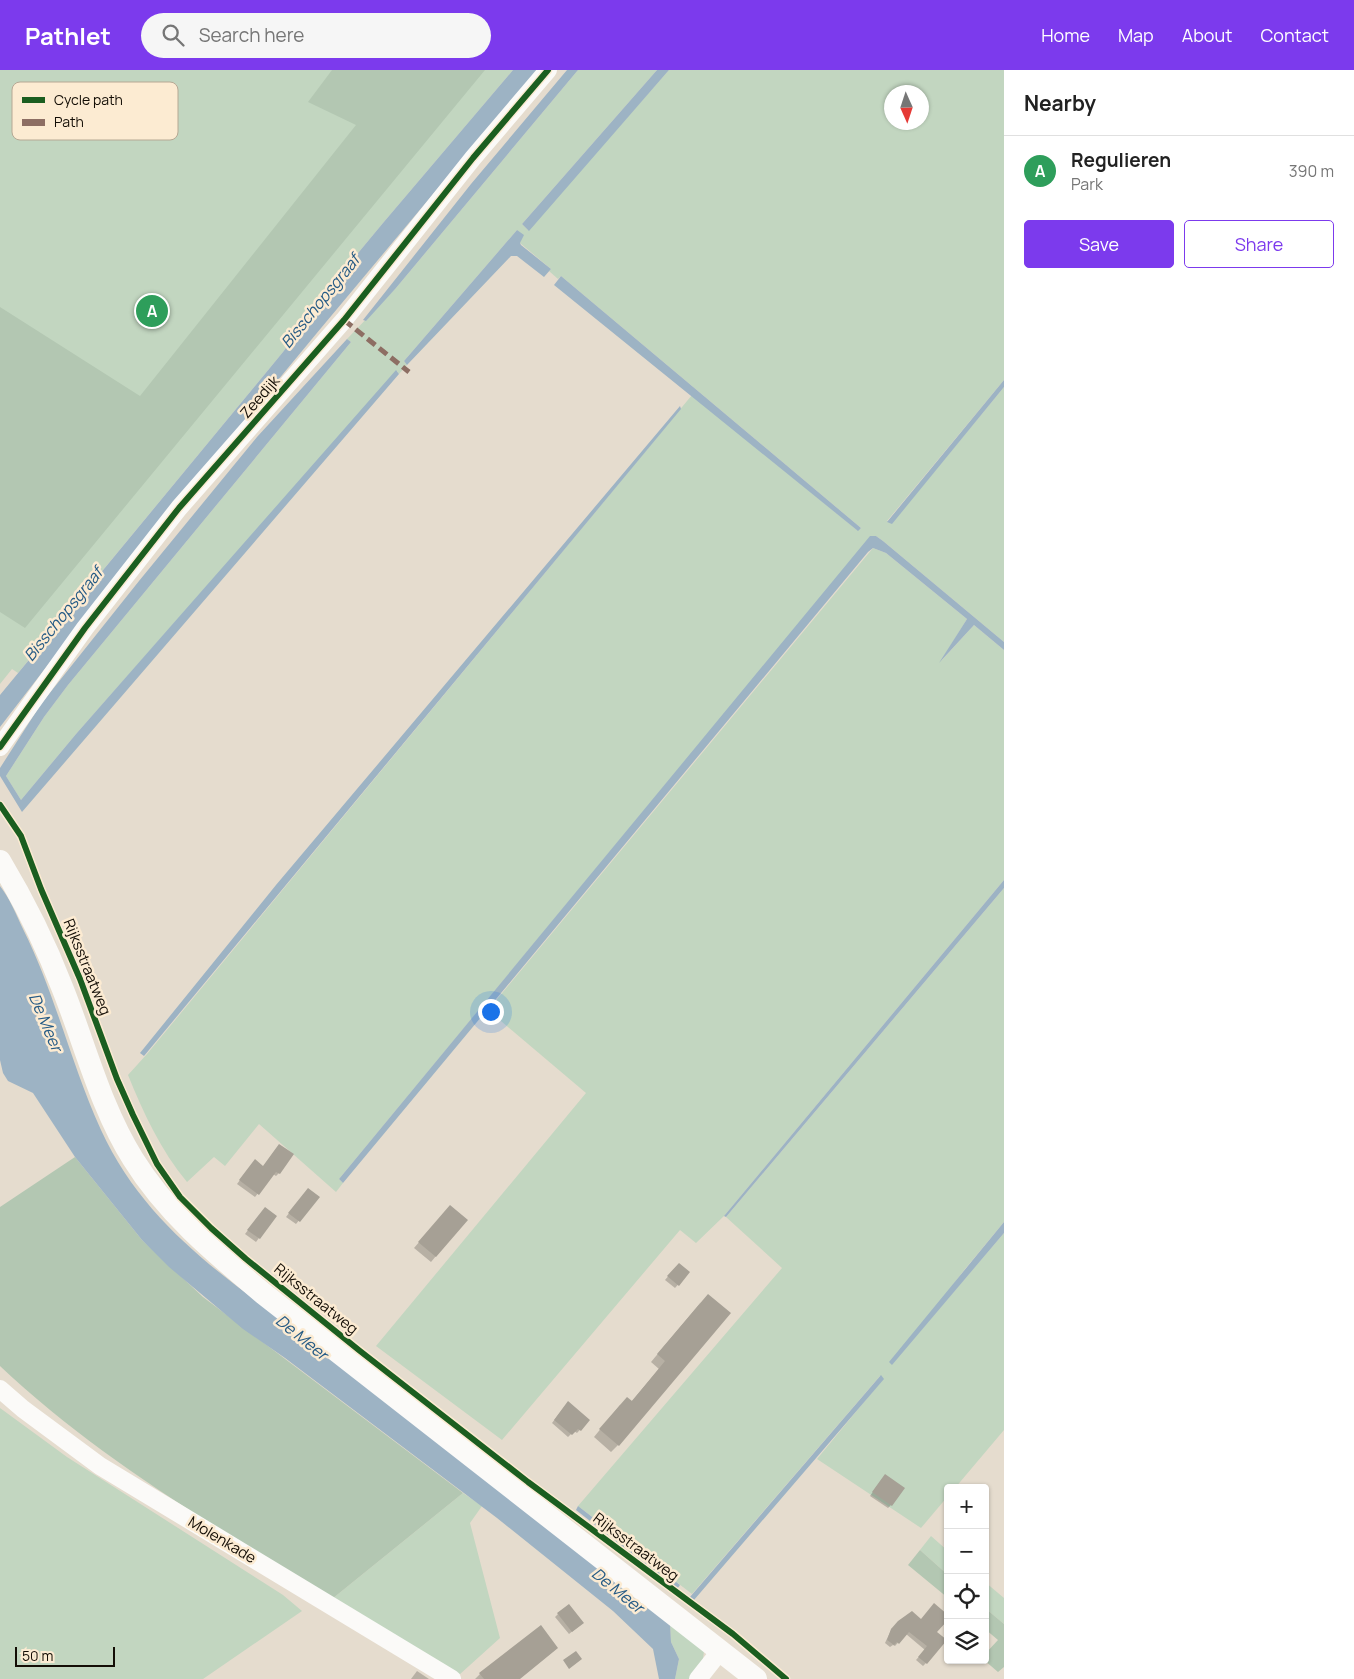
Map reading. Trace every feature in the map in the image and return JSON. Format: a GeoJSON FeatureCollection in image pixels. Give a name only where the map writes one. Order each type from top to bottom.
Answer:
{"type":"FeatureCollection","features":[{"type":"Feature","properties":{"kind":"main road","name":"Rijksstraatweg"},"geometry":{"type":"LineString","coordinates":[[0,861],[26,904],[62,986],[109,1114],[132,1158],[178,1218],[264,1295],[756,1679]]}},
{"type":"Feature","properties":{"kind":"street","name":"Zeedijk"},"geometry":{"type":"LineString","coordinates":[[0,747],[85,628],[179,508],[344,320],[473,158],[548,70]]}},
{"type":"Feature","properties":{"kind":"street","name":"Molenkade"},"geometry":{"type":"LineString","coordinates":[[0,1389],[23,1409],[100,1466],[452,1679]]}},
{"type":"Feature","properties":{"kind":"street"},"geometry":{"type":"LineString","coordinates":[[698,1679],[721,1650]]}},
{"type":"Feature","properties":{"kind":"green space"},"geometry":{"type":"Polygon","coordinates":[[[0,70],[513,70],[329,288],[283,352],[18,673],[12,669],[0,684],[0,70]]]}},
{"type":"Feature","properties":{"kind":"green space"},"geometry":{"type":"Polygon","coordinates":[[[332,70],[485,70],[25,628],[0,612],[0,307],[140,396],[356,125],[308,102],[332,70]]]}},
{"type":"Feature","properties":{"kind":"green space"},"geometry":{"type":"Polygon","coordinates":[[[578,70],[657,70],[522,224],[528,230],[669,70],[1004,70],[1004,380],[887,521],[892,523],[1004,387],[1004,642],[883,541],[876,536],[867,541],[339,1179],[343,1183],[336,1192],[259,1124],[225,1166],[214,1157],[187,1182],[153,1131],[128,1075],[692,395],[857,530],[861,528],[561,276],[558,279],[549,271],[551,269],[520,243],[521,239],[517,230],[404,361],[407,365],[399,374],[397,371],[76,734],[21,800],[6,776],[44,717],[68,685],[351,342],[347,339],[396,288],[578,70]]]}},
{"type":"Feature","properties":{"kind":"green space"},"geometry":{"type":"Polygon","coordinates":[[[873,548],[886,553],[967,619],[941,661],[974,625],[1004,650],[1004,880],[724,1216],[696,1243],[680,1230],[502,1440],[376,1346],[586,1093],[488,1010],[873,548]]]}},
{"type":"Feature","properties":{"kind":"green space"},"geometry":{"type":"Polygon","coordinates":[[[1004,888],[1004,1222],[965,1269],[892,1364],[1004,1233],[1004,1430],[958,1484],[944,1484],[944,1501],[921,1528],[817,1459],[883,1379],[880,1376],[692,1594],[578,1506],[782,1268],[726,1217],[1004,888]]]}},
{"type":"Feature","properties":{"kind":"green space"},"geometry":{"type":"Polygon","coordinates":[[[75,1157],[142,1240],[203,1297],[463,1493],[332,1599],[160,1491],[118,1462],[37,1400],[0,1366],[0,1207],[75,1157]]]}},
{"type":"Feature","properties":{"kind":"green space"},"geometry":{"type":"Polygon","coordinates":[[[0,1408],[67,1457],[283,1595],[302,1611],[203,1679],[0,1679],[0,1408]]]}},
{"type":"Feature","properties":{"kind":"green space"},"geometry":{"type":"Polygon","coordinates":[[[463,1493],[482,1506],[470,1523],[500,1638],[459,1675],[332,1599],[463,1493]]]}},
{"type":"Feature","properties":{"kind":"green space"},"geometry":{"type":"Polygon","coordinates":[[[931,1536],[944,1547],[944,1571],[920,1550],[931,1536]]]}},
{"type":"Feature","properties":{"kind":"green space"},"geometry":{"type":"Polygon","coordinates":[[[920,1550],[944,1571],[944,1595],[908,1565],[920,1550]]]}},
{"type":"Feature","properties":{"kind":"green space"},"geometry":{"type":"Polygon","coordinates":[[[989,1585],[1004,1598],[1004,1624],[989,1611],[989,1585]]]}},
{"type":"Feature","properties":{"kind":"green space"},"geometry":{"type":"Polygon","coordinates":[[[989,1611],[1004,1624],[1004,1667],[998,1672],[989,1664],[989,1650],[998,1640],[989,1632],[989,1611]]]}},
{"type":"Feature","properties":{"kind":"green space"},"geometry":{"type":"Polygon","coordinates":[[[670,1622],[704,1650],[703,1660],[690,1679],[675,1679],[679,1659],[671,1642],[670,1622]]]}},
{"type":"Feature","properties":{"kind":"water","name":"Bisschopsgraaf"},"geometry":{"type":"Polygon","coordinates":[[[513,70],[537,70],[198,477],[0,727],[0,695],[283,352],[329,288],[513,70]]]}},
{"type":"Feature","properties":{"kind":"water"},"geometry":{"type":"Polygon","coordinates":[[[567,70],[578,70],[396,288],[366,321],[363,320],[471,184],[567,70]]]}},
{"type":"Feature","properties":{"kind":"water"},"geometry":{"type":"Polygon","coordinates":[[[657,70],[669,70],[529,231],[522,224],[657,70]]]}},
{"type":"Feature","properties":{"kind":"water"},"geometry":{"type":"Polygon","coordinates":[[[517,230],[524,235],[520,243],[521,245],[551,269],[544,277],[517,256],[511,256],[407,365],[404,361],[517,230]]]}},
{"type":"Feature","properties":{"kind":"water"},"geometry":{"type":"Polygon","coordinates":[[[561,276],[861,528],[858,531],[554,285],[561,276]]]}},
{"type":"Feature","properties":{"kind":"water"},"geometry":{"type":"Polygon","coordinates":[[[347,339],[351,342],[68,685],[44,717],[6,776],[21,800],[76,734],[396,370],[399,374],[22,812],[0,776],[0,768],[41,704],[257,437],[347,339]]]}},
{"type":"Feature","properties":{"kind":"water"},"geometry":{"type":"Polygon","coordinates":[[[1004,380],[1004,387],[892,524],[887,522],[1004,380]]]}},
{"type":"Feature","properties":{"kind":"water"},"geometry":{"type":"Polygon","coordinates":[[[680,406],[681,409],[144,1056],[140,1053],[276,885],[680,406]]]}},
{"type":"Feature","properties":{"kind":"water"},"geometry":{"type":"Polygon","coordinates":[[[870,536],[876,536],[883,541],[1004,642],[1004,650],[974,625],[939,663],[967,619],[886,553],[873,548],[868,552],[343,1183],[339,1179],[870,536]]]}},
{"type":"Feature","properties":{"kind":"water"},"geometry":{"type":"Polygon","coordinates":[[[1004,880],[1004,888],[726,1217],[724,1216],[1004,880]]]}},
{"type":"Feature","properties":{"kind":"water","name":"De Meer"},"geometry":{"type":"Polygon","coordinates":[[[0,886],[13,907],[34,953],[101,1130],[117,1161],[136,1189],[158,1215],[181,1239],[232,1282],[670,1622],[671,1642],[679,1659],[675,1679],[659,1679],[653,1649],[613,1611],[497,1518],[285,1358],[243,1329],[169,1267],[142,1240],[75,1157],[33,1093],[8,1081],[3,1073],[0,1060],[0,886]]]}},
{"type":"Feature","properties":{"kind":"water"},"geometry":{"type":"Polygon","coordinates":[[[1004,1222],[1004,1233],[892,1365],[889,1362],[1004,1222]]]}},
{"type":"Feature","properties":{"kind":"water"},"geometry":{"type":"Polygon","coordinates":[[[881,1375],[884,1379],[694,1600],[690,1597],[881,1375]]]}},
{"type":"Feature","properties":{"kind":"water"},"geometry":{"type":"Polygon","coordinates":[[[578,1506],[680,1585],[677,1589],[576,1510],[578,1506]]]}},
{"type":"Feature","properties":{"kind":"building"},"geometry":{"type":"Polygon","coordinates":[[[279,1144],[294,1154],[280,1174],[276,1172],[259,1195],[239,1180],[255,1159],[263,1166],[279,1144]]]}},
{"type":"Feature","properties":{"kind":"building"},"geometry":{"type":"Polygon","coordinates":[[[308,1188],[320,1197],[300,1222],[288,1213],[308,1188]]]}},
{"type":"Feature","properties":{"kind":"building"},"geometry":{"type":"Polygon","coordinates":[[[450,1205],[468,1220],[436,1257],[418,1242],[450,1205]]]}},
{"type":"Feature","properties":{"kind":"building"},"geometry":{"type":"Polygon","coordinates":[[[265,1207],[277,1216],[260,1239],[247,1230],[265,1207]]]}},
{"type":"Feature","properties":{"kind":"building"},"geometry":{"type":"Polygon","coordinates":[[[679,1263],[690,1272],[679,1286],[667,1276],[679,1263]]]}},
{"type":"Feature","properties":{"kind":"building"},"geometry":{"type":"Polygon","coordinates":[[[708,1294],[731,1313],[619,1446],[599,1429],[627,1397],[632,1401],[665,1361],[657,1354],[708,1294]]]}},
{"type":"Feature","properties":{"kind":"building"},"geometry":{"type":"Polygon","coordinates":[[[568,1401],[590,1420],[581,1431],[578,1429],[572,1435],[554,1420],[568,1401]]]}},
{"type":"Feature","properties":{"kind":"building"},"geometry":{"type":"Polygon","coordinates":[[[885,1474],[905,1488],[892,1506],[872,1492],[885,1474]]]}},
{"type":"Feature","properties":{"kind":"building"},"geometry":{"type":"Polygon","coordinates":[[[934,1603],[944,1612],[944,1624],[937,1632],[944,1638],[944,1644],[927,1664],[918,1657],[927,1646],[909,1632],[899,1644],[897,1642],[894,1645],[887,1640],[891,1629],[898,1621],[912,1611],[921,1619],[934,1603]]]}},
{"type":"Feature","properties":{"kind":"building"},"geometry":{"type":"Polygon","coordinates":[[[569,1604],[584,1623],[572,1632],[557,1613],[569,1604]]]}},
{"type":"Feature","properties":{"kind":"building"},"geometry":{"type":"Polygon","coordinates":[[[541,1625],[558,1648],[520,1679],[484,1679],[479,1673],[541,1625]]]}},
{"type":"Feature","properties":{"kind":"building"},"geometry":{"type":"Polygon","coordinates":[[[576,1651],[582,1659],[569,1669],[563,1660],[576,1651]]]}},
{"type":"Feature","properties":{"kind":"marked path"},"geometry":{"type":"LineString","coordinates":[[344,320],[409,372]]}},
{"type":"Feature","properties":{"kind":"cycle path"},"geometry":{"type":"LineString","coordinates":[[0,747],[85,628],[179,508],[344,320],[473,158],[548,70]]}},
{"type":"Feature","properties":{"kind":"cycle path"},"geometry":{"type":"LineString","coordinates":[[0,805],[21,836],[133,1115],[157,1164],[180,1197],[246,1259],[360,1351],[528,1482],[733,1634],[786,1679]]}},
{"type":"Feature","properties":{"kind":"place","name":"Regulieren"},"geometry":{"type":"Point","coordinates":[152,311]}}]}
